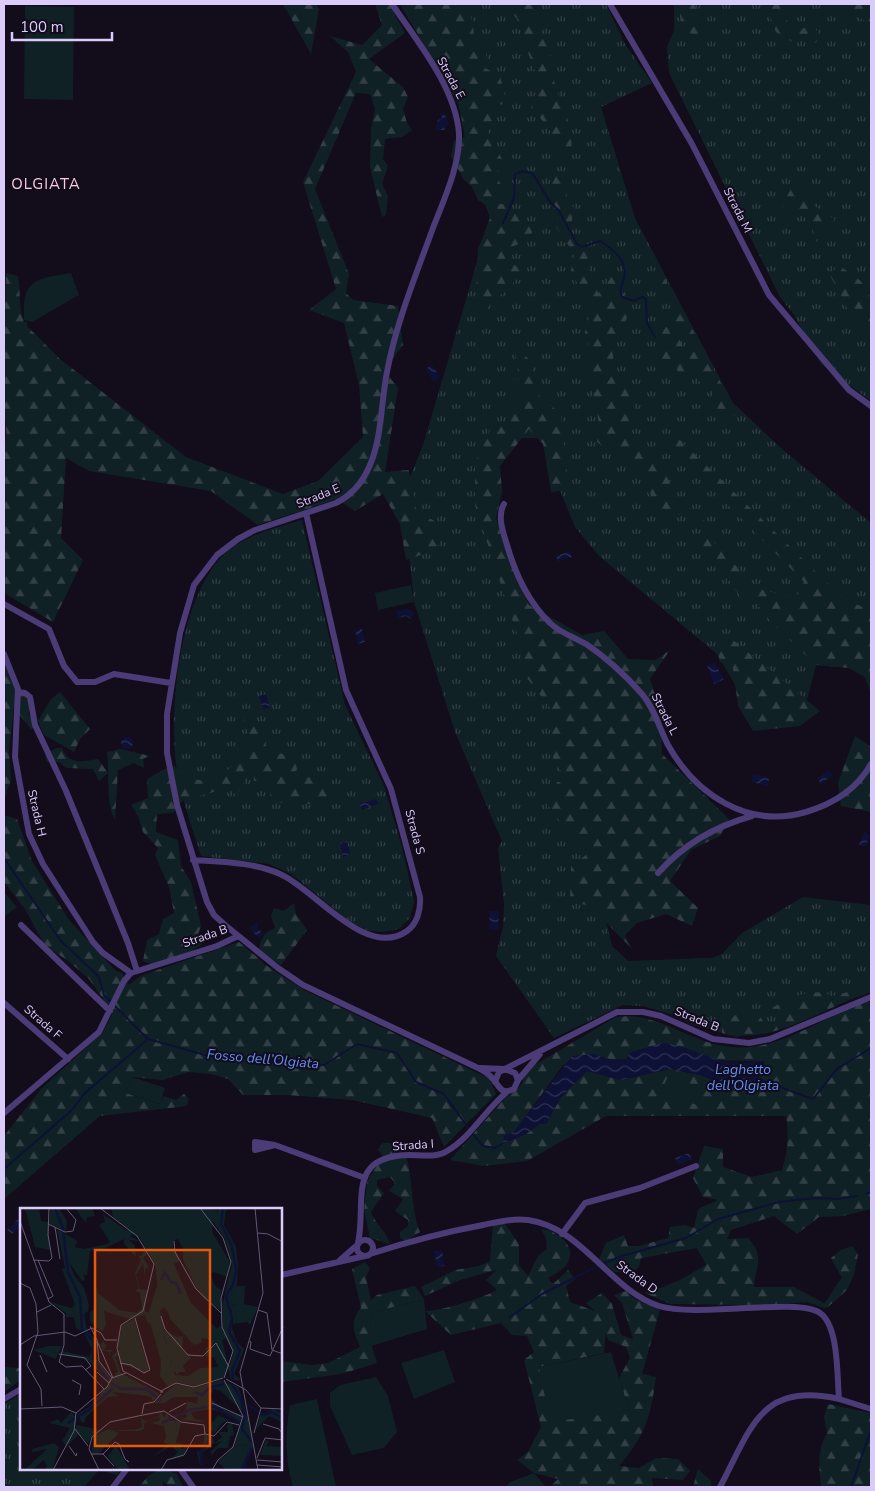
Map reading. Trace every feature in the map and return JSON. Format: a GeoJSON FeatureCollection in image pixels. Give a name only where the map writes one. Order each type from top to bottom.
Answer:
{"type":"FeatureCollection","features":[{"type":"Feature","properties":{"kind":"street","name":"Strada E"},"geometry":{"type":"LineString","coordinates":[[238,936],[211,911],[177,805],[169,767],[166,723],[171,683],[188,602],[202,572],[217,555],[238,538],[255,530],[336,504],[349,496],[363,479],[375,451],[392,346],[448,189],[458,148],[458,127],[449,94],[392,4]]}},
{"type":"Feature","properties":{"kind":"street","name":"Strada M"},"geometry":{"type":"LineString","coordinates":[[610,4],[692,144],[769,295],[850,390],[871,406]]}},
{"type":"Feature","properties":{"kind":"street","name":"Strada L"},"geometry":{"type":"LineString","coordinates":[[504,504],[500,513],[514,568],[526,592],[541,613],[554,627],[584,643],[609,662],[642,694],[650,704],[674,754],[697,783],[731,808],[756,815],[791,815],[821,806],[852,788],[871,764]]}},
{"type":"Feature","properties":{"kind":"street","name":"Strada S"},"geometry":{"type":"LineString","coordinates":[[194,860],[250,866],[280,874],[302,887],[351,926],[374,937],[391,938],[403,933],[414,925],[418,915],[420,897],[391,789],[346,690],[306,513]]}},
{"type":"Feature","properties":{"kind":"street"},"geometry":{"type":"LineString","coordinates":[[4,604],[49,629],[64,666],[77,682],[95,682],[114,674],[171,683]]}},
{"type":"Feature","properties":{"kind":"street"},"geometry":{"type":"LineString","coordinates":[[4,612],[12,608]]}},
{"type":"Feature","properties":{"kind":"street","name":"Strada H"},"geometry":{"type":"LineString","coordinates":[[4,654],[18,692],[14,740],[15,763],[26,823],[33,844],[93,942],[103,953],[134,972]]}},
{"type":"Feature","properties":{"kind":"street"},"geometry":{"type":"LineString","coordinates":[[4,1114],[100,1032],[124,982],[134,972],[128,943],[66,791],[35,725],[30,697],[27,693],[18,692]]}},
{"type":"Feature","properties":{"kind":"street"},"geometry":{"type":"LineString","coordinates":[[658,873],[684,848],[709,833],[733,822],[756,815]]}},
{"type":"Feature","properties":{"kind":"street"},"geometry":{"type":"LineString","coordinates":[[21,925],[112,1006]]}},
{"type":"Feature","properties":{"kind":"street","name":"Strada B"},"geometry":{"type":"LineString","coordinates":[[134,972],[212,947],[238,936],[278,968],[316,992],[476,1067],[496,1083]]}},
{"type":"Feature","properties":{"kind":"street","name":"Strada B"},"geometry":{"type":"LineString","coordinates":[[476,1067],[505,1069],[600,1019],[626,1011],[661,1016],[713,1039],[756,1043],[871,997]]}},
{"type":"Feature","properties":{"kind":"street","name":"Strada F"},"geometry":{"type":"LineString","coordinates":[[4,1003],[68,1059]]}},
{"type":"Feature","properties":{"kind":"street","name":"Strada B"},"geometry":{"type":"LineString","coordinates":[[518,1080],[544,1049]]}},
{"type":"Feature","properties":{"kind":"street"},"geometry":{"type":"LineString","coordinates":[[494,1103],[496,1083],[499,1072],[505,1069],[512,1071],[518,1080],[514,1089],[507,1092],[500,1090],[496,1083]]}},
{"type":"Feature","properties":{"kind":"street","name":"Strada I"},"geometry":{"type":"LineString","coordinates":[[357,1245],[361,1222],[359,1206],[361,1189],[376,1164],[384,1159],[443,1153],[471,1129],[494,1103],[507,1092]]}},
{"type":"Feature","properties":{"kind":"street"},"geometry":{"type":"LineString","coordinates":[[275,1146],[366,1178]]}},
{"type":"Feature","properties":{"kind":"street"},"geometry":{"type":"LineString","coordinates":[[562,1234],[585,1203],[640,1188],[696,1166]]}},
{"type":"Feature","properties":{"kind":"street","name":"Strada D"},"geometry":{"type":"LineString","coordinates":[[282,1276],[324,1267],[396,1246],[469,1228],[515,1219],[540,1223],[562,1234],[647,1301],[669,1308],[713,1310],[804,1307],[818,1311],[828,1320],[833,1333],[839,1399]]}},
{"type":"Feature","properties":{"kind":"street","name":"Strada I"},"geometry":{"type":"LineString","coordinates":[[361,1222],[371,1243]]}},
{"type":"Feature","properties":{"kind":"street"},"geometry":{"type":"LineString","coordinates":[[363,1240],[371,1243],[373,1250],[368,1255],[359,1254],[357,1245],[363,1240]]}},
{"type":"Feature","properties":{"kind":"street","name":"Strada D"},"geometry":{"type":"LineString","coordinates":[[371,1243],[382,1247],[396,1246]]}},
{"type":"Feature","properties":{"kind":"street","name":"Strada D"},"geometry":{"type":"LineString","coordinates":[[324,1267],[345,1258],[357,1245]]}},
{"type":"Feature","properties":{"kind":"street"},"geometry":{"type":"LineString","coordinates":[[4,1399],[20,1390]]}},
{"type":"Feature","properties":{"kind":"street"},"geometry":{"type":"LineString","coordinates":[[720,1487],[753,1424],[767,1408],[785,1398],[800,1395],[822,1396],[869,1408]]}},
{"type":"Feature","properties":{"kind":"street"},"geometry":{"type":"LineString","coordinates":[[113,1487],[124,1471]]}},
{"type":"Feature","properties":{"kind":"street"},"geometry":{"type":"LineString","coordinates":[[182,1471],[193,1487]]}},
{"type":"Feature","properties":{"kind":"green space"},"geometry":{"type":"Polygon","coordinates":[[[283,4],[316,4],[319,9],[311,54],[283,4]]]}},
{"type":"Feature","properties":{"kind":"green space"},"geometry":{"type":"Polygon","coordinates":[[[375,4],[389,4],[405,33],[369,59],[403,87],[408,97],[403,109],[407,123],[412,130],[402,137],[385,139],[383,159],[388,166],[382,184],[388,196],[386,215],[382,217],[370,167],[371,129],[375,109],[370,94],[356,93],[315,189],[349,274],[346,293],[353,300],[398,306],[403,345],[384,370],[398,388],[385,472],[409,470],[418,519],[431,519],[442,526],[438,549],[406,560],[400,524],[383,494],[355,511],[337,499],[258,525],[211,491],[89,471],[66,458],[61,538],[83,560],[53,622],[4,593],[6,273],[18,276],[21,311],[27,326],[60,359],[186,457],[283,494],[318,481],[363,437],[359,385],[344,323],[309,310],[336,289],[303,182],[356,72],[348,52],[330,36],[362,45],[382,25],[375,4]]]}},
{"type":"Feature","properties":{"kind":"green space"},"geometry":{"type":"Polygon","coordinates":[[[400,4],[606,4],[625,44],[652,83],[601,107],[635,218],[733,403],[781,448],[871,523],[871,693],[865,677],[849,668],[816,665],[805,708],[758,724],[717,654],[599,556],[575,527],[559,488],[552,438],[498,438],[488,507],[555,702],[612,946],[628,961],[713,958],[723,953],[742,933],[803,897],[871,905],[871,992],[737,1037],[696,1026],[673,1015],[643,1006],[623,1005],[554,1038],[496,956],[503,926],[504,904],[498,848],[502,841],[455,732],[414,602],[403,495],[424,442],[490,218],[465,138],[459,105],[400,4]]]}},
{"type":"Feature","properties":{"kind":"green space"},"geometry":{"type":"Polygon","coordinates":[[[400,4],[462,4],[471,15],[474,34],[467,40],[481,43],[487,57],[485,68],[500,76],[506,100],[501,105],[497,97],[488,103],[500,113],[487,126],[490,140],[508,168],[505,174],[491,167],[493,173],[509,195],[500,197],[499,204],[506,204],[521,218],[533,225],[531,238],[510,248],[512,262],[523,273],[483,312],[476,298],[478,249],[490,218],[486,205],[478,200],[472,187],[464,180],[451,156],[454,141],[465,137],[459,105],[452,89],[400,4]]]}},
{"type":"Feature","properties":{"kind":"green space"},"geometry":{"type":"Polygon","coordinates":[[[505,4],[532,4],[539,32],[548,39],[553,76],[571,131],[571,151],[567,160],[557,147],[550,130],[531,107],[540,79],[533,67],[517,19],[505,4]]]}},
{"type":"Feature","properties":{"kind":"green space"},"geometry":{"type":"Polygon","coordinates":[[[674,4],[871,4],[871,401],[821,364],[794,315],[780,297],[669,73],[667,47],[674,30],[674,4]]]}},
{"type":"Feature","properties":{"kind":"green space"},"geometry":{"type":"Polygon","coordinates":[[[677,4],[694,4],[701,19],[702,36],[684,32],[677,4]]]}},
{"type":"Feature","properties":{"kind":"green space"},"geometry":{"type":"Polygon","coordinates":[[[765,4],[792,4],[797,11],[784,17],[797,32],[809,25],[819,32],[816,43],[803,37],[792,42],[776,32],[765,4]]]}},
{"type":"Feature","properties":{"kind":"green space"},"geometry":{"type":"Polygon","coordinates":[[[832,4],[871,4],[871,24],[832,4]]]}},
{"type":"Feature","properties":{"kind":"green space"},"geometry":{"type":"Polygon","coordinates":[[[25,6],[74,7],[73,100],[24,99],[25,6]]]}},
{"type":"Feature","properties":{"kind":"green space"},"geometry":{"type":"Polygon","coordinates":[[[556,175],[567,189],[567,199],[575,209],[570,230],[571,234],[587,251],[589,271],[598,293],[604,290],[611,277],[619,285],[625,298],[627,318],[620,330],[609,341],[613,354],[614,370],[625,385],[635,410],[628,423],[633,437],[631,445],[638,448],[658,464],[668,478],[672,493],[704,520],[701,526],[697,526],[683,513],[675,517],[662,517],[647,486],[616,448],[606,449],[597,442],[599,425],[593,381],[581,374],[591,361],[585,332],[591,310],[571,271],[574,254],[555,225],[558,216],[553,205],[551,190],[556,175]]]}},
{"type":"Feature","properties":{"kind":"green space"},"geometry":{"type":"Polygon","coordinates":[[[792,187],[807,191],[813,205],[835,219],[816,242],[811,224],[800,211],[785,212],[782,206],[792,187]]]}},
{"type":"Feature","properties":{"kind":"green space"},"geometry":{"type":"Polygon","coordinates":[[[838,265],[857,278],[867,289],[871,313],[871,326],[868,329],[851,316],[830,275],[838,265]]]}},
{"type":"Feature","properties":{"kind":"green space"},"geometry":{"type":"Polygon","coordinates":[[[661,272],[737,413],[724,423],[714,415],[713,388],[701,384],[691,369],[687,377],[660,358],[655,333],[666,327],[677,334],[685,352],[693,353],[674,319],[678,311],[674,304],[669,304],[663,290],[652,278],[661,272]]]}},
{"type":"Feature","properties":{"kind":"green space"},"geometry":{"type":"Polygon","coordinates":[[[71,273],[79,295],[32,322],[24,320],[25,296],[33,283],[48,277],[71,273]]]}},
{"type":"Feature","properties":{"kind":"green space"},"geometry":{"type":"Polygon","coordinates":[[[515,350],[528,359],[539,395],[561,413],[569,490],[551,492],[543,444],[529,429],[500,466],[502,492],[496,518],[506,550],[529,605],[582,635],[604,631],[628,659],[656,660],[670,650],[650,679],[661,711],[662,754],[729,819],[720,836],[691,850],[670,881],[698,908],[692,926],[666,914],[637,923],[625,935],[632,949],[591,907],[570,900],[571,866],[590,852],[569,834],[547,804],[557,782],[568,782],[551,755],[552,710],[527,678],[520,643],[475,505],[475,463],[490,430],[507,423],[509,400],[519,405],[522,392],[510,381],[519,378],[515,350]]]}},
{"type":"Feature","properties":{"kind":"green space"},"geometry":{"type":"Polygon","coordinates":[[[676,436],[843,598],[871,611],[871,693],[865,677],[849,668],[816,665],[772,623],[753,599],[760,589],[796,599],[804,582],[669,445],[676,436]]]}},
{"type":"Feature","properties":{"kind":"green space"},"geometry":{"type":"Polygon","coordinates":[[[302,520],[345,705],[384,786],[402,847],[414,901],[410,918],[399,929],[382,932],[366,930],[348,920],[291,874],[269,864],[201,856],[180,788],[174,740],[174,711],[182,650],[189,620],[199,592],[212,568],[237,544],[264,532],[302,520]]]}},
{"type":"Feature","properties":{"kind":"green space"},"geometry":{"type":"Polygon","coordinates":[[[701,535],[731,553],[734,564],[740,569],[750,602],[743,601],[725,574],[709,563],[697,549],[701,535]]]}},
{"type":"Feature","properties":{"kind":"green space"},"geometry":{"type":"Polygon","coordinates":[[[411,585],[414,602],[378,610],[375,593],[411,585]]]}},
{"type":"Feature","properties":{"kind":"green space"},"geometry":{"type":"Polygon","coordinates":[[[728,636],[820,711],[800,726],[753,731],[738,706],[733,668],[720,662],[716,645],[728,636]]]}},
{"type":"Feature","properties":{"kind":"green space"},"geometry":{"type":"Polygon","coordinates":[[[4,661],[15,689],[28,691],[34,700],[28,713],[37,726],[31,729],[14,708],[9,750],[11,780],[4,800],[4,661]]]}},
{"type":"Feature","properties":{"kind":"green space"},"geometry":{"type":"Polygon","coordinates":[[[60,692],[90,729],[80,739],[74,752],[44,735],[38,721],[51,699],[60,692]]]}},
{"type":"Feature","properties":{"kind":"green space"},"geometry":{"type":"Polygon","coordinates":[[[251,715],[265,733],[266,747],[282,754],[294,751],[297,770],[287,776],[324,778],[336,785],[333,798],[302,805],[279,802],[271,798],[267,781],[254,781],[252,764],[244,766],[244,783],[236,795],[228,788],[182,801],[173,813],[157,814],[156,832],[178,840],[181,866],[191,882],[201,926],[197,937],[202,944],[174,962],[160,965],[143,961],[147,940],[159,934],[163,919],[174,913],[169,887],[155,855],[158,848],[143,832],[138,816],[131,805],[148,798],[147,779],[172,765],[199,780],[215,778],[229,769],[251,743],[243,718],[251,715]]]}},
{"type":"Feature","properties":{"kind":"green space"},"geometry":{"type":"Polygon","coordinates":[[[855,736],[871,747],[871,812],[841,806],[838,783],[855,736]]]}},
{"type":"Feature","properties":{"kind":"green space"},"geometry":{"type":"Polygon","coordinates":[[[56,748],[62,748],[72,760],[87,761],[98,759],[108,773],[99,781],[93,769],[66,768],[59,762],[47,762],[45,755],[56,748]]]}},
{"type":"Feature","properties":{"kind":"green space"},"geometry":{"type":"Polygon","coordinates":[[[121,749],[150,756],[143,759],[144,768],[133,763],[118,770],[115,819],[110,805],[107,752],[121,749]]]}},
{"type":"Feature","properties":{"kind":"green space"},"geometry":{"type":"Polygon","coordinates":[[[4,815],[17,819],[32,861],[69,920],[116,971],[122,973],[129,985],[140,976],[239,942],[267,966],[304,990],[490,1079],[496,1094],[444,1147],[432,1118],[352,1100],[287,1095],[243,1095],[228,1079],[211,1074],[188,1072],[163,1080],[132,1077],[126,1093],[159,1104],[164,1096],[176,1100],[184,1094],[189,1099],[187,1106],[100,1116],[4,1199],[4,1136],[41,1089],[103,1032],[113,1013],[89,979],[67,960],[45,946],[25,909],[4,882],[4,815]]]}},
{"type":"Feature","properties":{"kind":"green space"},"geometry":{"type":"Polygon","coordinates":[[[4,892],[17,907],[4,917],[4,892]]]}},
{"type":"Feature","properties":{"kind":"green space"},"geometry":{"type":"Polygon","coordinates":[[[294,903],[296,914],[307,930],[281,965],[259,951],[265,934],[275,928],[271,916],[274,908],[284,911],[294,903]]]}},
{"type":"Feature","properties":{"kind":"green space"},"geometry":{"type":"Polygon","coordinates":[[[871,982],[871,992],[780,1030],[742,1036],[722,1033],[722,1026],[738,1014],[746,1012],[757,1013],[763,1021],[770,1025],[782,1020],[772,1008],[801,994],[817,992],[832,996],[848,992],[871,982]]]}},
{"type":"Feature","properties":{"kind":"green space"},"geometry":{"type":"Polygon","coordinates":[[[871,1001],[871,1209],[843,1216],[819,1217],[797,1234],[774,1216],[731,1230],[727,1239],[748,1238],[753,1244],[758,1256],[754,1287],[794,1287],[824,1303],[842,1278],[831,1258],[841,1250],[853,1246],[858,1255],[854,1274],[847,1290],[828,1307],[824,1308],[807,1302],[755,1305],[670,1304],[645,1293],[652,1282],[658,1289],[682,1279],[706,1265],[697,1248],[641,1258],[639,1267],[632,1273],[615,1272],[599,1259],[606,1243],[624,1235],[628,1246],[639,1246],[668,1238],[670,1227],[685,1225],[694,1228],[698,1209],[718,1200],[703,1197],[693,1178],[704,1146],[723,1149],[723,1167],[752,1177],[782,1170],[787,1143],[786,1116],[606,1116],[527,1161],[484,1166],[450,1160],[506,1097],[517,1090],[522,1083],[526,1070],[616,1017],[631,1016],[644,1018],[710,1043],[744,1047],[763,1045],[781,1040],[853,1007],[871,1001]],[[593,1054],[563,1065],[514,1132],[505,1135],[502,1144],[526,1134],[540,1124],[546,1124],[561,1097],[587,1071],[621,1080],[670,1069],[700,1075],[751,1095],[765,1061],[609,1059],[593,1054]]]}},
{"type":"Feature","properties":{"kind":"green space"},"geometry":{"type":"Polygon","coordinates":[[[668,1076],[703,1088],[697,1105],[661,1092],[668,1076]]]}},
{"type":"Feature","properties":{"kind":"green space"},"geometry":{"type":"Polygon","coordinates":[[[132,1077],[165,1088],[160,1104],[126,1093],[132,1077]]]}},
{"type":"Feature","properties":{"kind":"green space"},"geometry":{"type":"Polygon","coordinates":[[[383,1143],[398,1144],[406,1154],[420,1232],[407,1241],[400,1238],[400,1232],[408,1226],[408,1220],[395,1211],[403,1199],[389,1191],[395,1183],[390,1177],[377,1180],[377,1186],[384,1193],[371,1212],[390,1244],[370,1238],[364,1210],[367,1181],[383,1157],[378,1149],[383,1143]]]}},
{"type":"Feature","properties":{"kind":"green space"},"geometry":{"type":"Polygon","coordinates":[[[503,1221],[519,1244],[519,1265],[528,1276],[538,1256],[547,1249],[546,1238],[541,1229],[553,1232],[564,1240],[568,1245],[570,1257],[564,1268],[548,1278],[553,1284],[568,1270],[575,1279],[566,1286],[570,1302],[595,1311],[586,1303],[602,1293],[612,1304],[621,1335],[633,1339],[622,1303],[614,1295],[626,1291],[635,1299],[660,1310],[642,1374],[656,1377],[652,1403],[641,1435],[619,1466],[639,1468],[656,1458],[678,1459],[690,1471],[683,1480],[652,1478],[653,1487],[550,1487],[558,1479],[534,1473],[517,1460],[528,1452],[541,1427],[524,1360],[534,1352],[527,1336],[512,1335],[501,1323],[451,1335],[425,1311],[462,1304],[497,1290],[486,1280],[496,1270],[460,1280],[425,1296],[421,1287],[455,1270],[479,1266],[490,1261],[493,1223],[503,1221]],[[606,1333],[604,1353],[539,1367],[629,1411],[619,1378],[630,1358],[626,1347],[608,1340],[606,1333]]]}},
{"type":"Feature","properties":{"kind":"green space"},"geometry":{"type":"Polygon","coordinates":[[[365,1262],[370,1268],[366,1277],[371,1300],[377,1295],[415,1286],[424,1299],[372,1313],[369,1337],[377,1363],[341,1374],[282,1382],[282,1361],[312,1365],[328,1363],[360,1347],[354,1323],[357,1313],[361,1308],[352,1269],[365,1262]]]}},
{"type":"Feature","properties":{"kind":"green space"},"geometry":{"type":"Polygon","coordinates":[[[424,1299],[427,1329],[371,1346],[369,1337],[372,1313],[424,1299]]]}},
{"type":"Feature","properties":{"kind":"green space"},"geometry":{"type":"Polygon","coordinates":[[[444,1350],[455,1382],[414,1399],[401,1363],[444,1350]]]}},
{"type":"Feature","properties":{"kind":"green space"},"geometry":{"type":"Polygon","coordinates":[[[611,1352],[629,1411],[550,1422],[539,1367],[611,1352]]]}},
{"type":"Feature","properties":{"kind":"green space"},"geometry":{"type":"Polygon","coordinates":[[[4,1367],[20,1368],[20,1381],[4,1392],[4,1367]]]}},
{"type":"Feature","properties":{"kind":"green space"},"geometry":{"type":"Polygon","coordinates":[[[376,1377],[388,1396],[397,1432],[384,1448],[352,1455],[330,1406],[330,1393],[340,1385],[376,1377]]]}},
{"type":"Feature","properties":{"kind":"green space"},"geometry":{"type":"Polygon","coordinates":[[[20,1395],[20,1471],[98,1471],[84,1487],[4,1487],[4,1404],[20,1395]]]}},
{"type":"Feature","properties":{"kind":"green space"},"geometry":{"type":"Polygon","coordinates":[[[317,1399],[336,1487],[293,1487],[288,1466],[287,1446],[290,1405],[317,1399]]]}},
{"type":"Feature","properties":{"kind":"green space"},"geometry":{"type":"Polygon","coordinates":[[[828,1404],[871,1413],[871,1487],[821,1486],[820,1459],[827,1433],[824,1417],[828,1404]]]}},
{"type":"Feature","properties":{"kind":"green space"},"geometry":{"type":"Polygon","coordinates":[[[698,1469],[711,1481],[711,1487],[693,1487],[698,1469]]]}},
{"type":"Feature","properties":{"kind":"green space"},"geometry":{"type":"Polygon","coordinates":[[[103,1471],[119,1471],[117,1475],[103,1471]]]}},
{"type":"Feature","properties":{"kind":"green space"},"geometry":{"type":"Polygon","coordinates":[[[156,1471],[169,1471],[177,1474],[183,1487],[168,1487],[163,1482],[162,1487],[139,1487],[148,1476],[156,1471]]]}},
{"type":"Feature","properties":{"kind":"green space"},"geometry":{"type":"Polygon","coordinates":[[[534,1473],[546,1487],[506,1487],[510,1482],[534,1473]]]}},
{"type":"Feature","properties":{"kind":"water"},"geometry":{"type":"Polygon","coordinates":[[[444,112],[449,124],[444,130],[436,130],[437,121],[442,118],[440,114],[444,112]]]}},
{"type":"Feature","properties":{"kind":"water"},"geometry":{"type":"Polygon","coordinates":[[[432,365],[440,377],[434,382],[425,369],[432,365]]]}},
{"type":"Feature","properties":{"kind":"water"},"geometry":{"type":"Polygon","coordinates":[[[570,551],[572,557],[558,562],[556,556],[570,551]]]}},
{"type":"Feature","properties":{"kind":"water"},"geometry":{"type":"Polygon","coordinates":[[[408,609],[415,613],[411,619],[406,616],[398,618],[397,611],[408,609]]]}},
{"type":"Feature","properties":{"kind":"water"},"geometry":{"type":"Polygon","coordinates":[[[362,629],[365,642],[358,644],[355,630],[362,629]]]}},
{"type":"Feature","properties":{"kind":"water"},"geometry":{"type":"Polygon","coordinates":[[[714,662],[724,679],[714,684],[707,666],[714,662]]]}},
{"type":"Feature","properties":{"kind":"water"},"geometry":{"type":"Polygon","coordinates":[[[266,694],[270,708],[263,709],[259,696],[266,694]]]}},
{"type":"Feature","properties":{"kind":"water"},"geometry":{"type":"Polygon","coordinates":[[[129,737],[132,738],[132,748],[125,749],[122,748],[121,741],[122,738],[129,737]]]}},
{"type":"Feature","properties":{"kind":"water"},"geometry":{"type":"Polygon","coordinates":[[[828,770],[833,775],[821,784],[817,779],[828,770]]]}},
{"type":"Feature","properties":{"kind":"water"},"geometry":{"type":"Polygon","coordinates":[[[753,774],[769,778],[768,786],[752,782],[753,774]]]}},
{"type":"Feature","properties":{"kind":"water"},"geometry":{"type":"Polygon","coordinates":[[[376,799],[378,804],[362,810],[360,804],[376,799]]]}},
{"type":"Feature","properties":{"kind":"water"},"geometry":{"type":"Polygon","coordinates":[[[864,832],[870,835],[866,847],[859,845],[864,832]]]}},
{"type":"Feature","properties":{"kind":"water"},"geometry":{"type":"Polygon","coordinates":[[[347,841],[350,854],[343,857],[340,843],[347,841]]]}},
{"type":"Feature","properties":{"kind":"water"},"geometry":{"type":"Polygon","coordinates":[[[490,911],[499,911],[498,930],[489,929],[490,911]]]}},
{"type":"Feature","properties":{"kind":"water"},"geometry":{"type":"Polygon","coordinates":[[[258,922],[257,928],[264,934],[260,939],[249,928],[258,922]]]}},
{"type":"Feature","properties":{"kind":"water","name":"Laghetto dell'Olgiata"},"geometry":{"type":"Polygon","coordinates":[[[662,1043],[684,1047],[718,1060],[736,1062],[765,1061],[751,1095],[700,1075],[670,1069],[621,1080],[587,1071],[561,1097],[546,1124],[540,1124],[526,1134],[502,1144],[505,1135],[514,1132],[572,1056],[593,1054],[609,1059],[625,1060],[631,1052],[662,1043]]]}},
{"type":"Feature","properties":{"kind":"water"},"geometry":{"type":"Polygon","coordinates":[[[689,1153],[692,1160],[678,1165],[675,1158],[689,1153]]]}},
{"type":"Feature","properties":{"kind":"water"},"geometry":{"type":"Polygon","coordinates":[[[18,1219],[20,1226],[12,1234],[7,1230],[18,1219]]]}},
{"type":"Feature","properties":{"kind":"water"},"geometry":{"type":"Polygon","coordinates":[[[442,1250],[445,1266],[437,1267],[434,1251],[442,1250]]]}},
{"type":"Feature","properties":{"kind":"waterway"},"geometry":{"type":"LineString","coordinates":[[503,223],[514,198],[515,174],[523,171],[533,174],[550,202],[559,211],[577,244],[582,247],[600,241],[619,257],[625,275],[620,291],[622,297],[634,301],[642,297],[646,299],[647,323],[655,337]]}},
{"type":"Feature","properties":{"kind":"waterway","name":"Fosso dell’Olgiata"},"geometry":{"type":"LineString","coordinates":[[4,858],[60,940],[99,977],[104,995],[148,1039],[205,1055],[324,1065],[357,1044],[397,1053],[416,1082],[444,1094],[469,1129]]}},
{"type":"Feature","properties":{"kind":"waterway"},"geometry":{"type":"LineString","coordinates":[[4,1169],[71,1111],[85,1093],[148,1039]]}},
{"type":"Feature","properties":{"kind":"waterway","name":"Fosso dell’Olgiata"},"geometry":{"type":"LineString","coordinates":[[758,1079],[813,1099],[837,1069],[871,1048]]}},
{"type":"Feature","properties":{"kind":"waterway","name":"Fosso dell’Olgiata"},"geometry":{"type":"LineString","coordinates":[[472,1133],[483,1146],[495,1148],[502,1144]]}},
{"type":"Feature","properties":{"kind":"waterway"},"geometry":{"type":"LineString","coordinates":[[602,1264],[622,1256],[686,1238],[718,1219],[779,1202],[815,1198],[838,1199],[857,1196]]}},
{"type":"Feature","properties":{"kind":"waterway"},"geometry":{"type":"LineString","coordinates":[[510,1317],[542,1294],[598,1266]]}},
{"type":"Feature","properties":{"kind":"waterway"},"geometry":{"type":"LineString","coordinates":[[851,1487],[871,1430]]}},
{"type":"Feature","properties":{"kind":"district","name":"OLGIATA"},"geometry":{"type":"Point","coordinates":[46,184]}}]}
